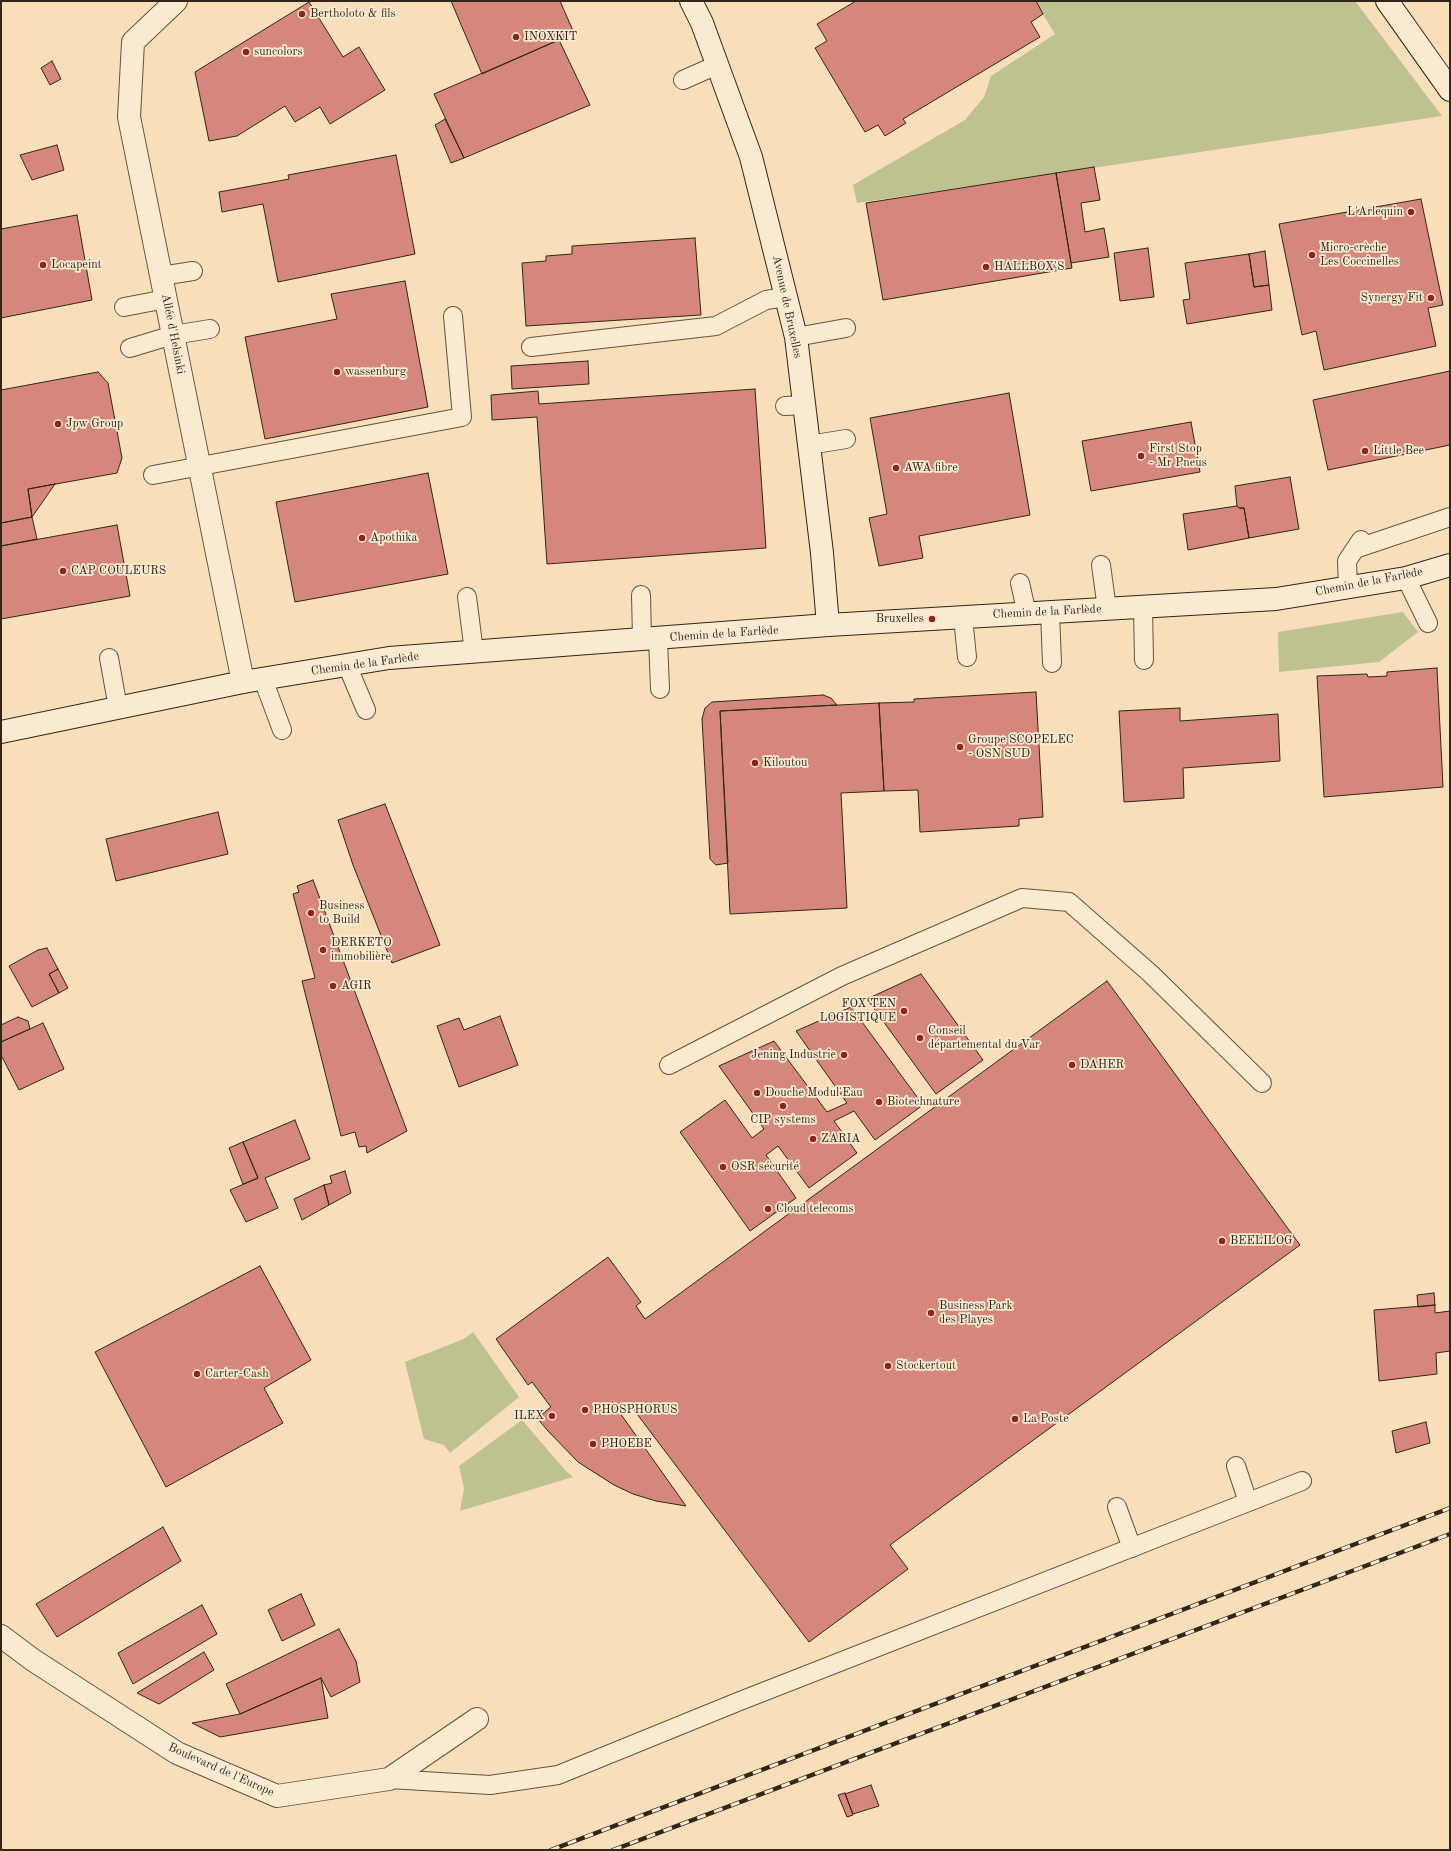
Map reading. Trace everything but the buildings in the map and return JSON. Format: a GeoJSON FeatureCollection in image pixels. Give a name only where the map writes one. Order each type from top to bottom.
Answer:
{"type":"FeatureCollection","features":[{"type":"Feature","properties":{"kind":"street","name":"Avenue de Bruxelles"},"geometry":{"type":"LineString","coordinates":[[691,1],[702,23],[751,157],[796,338],[794,406],[809,445],[822,553],[828,626]]}},
{"type":"Feature","properties":{"kind":"street"},"geometry":{"type":"LineString","coordinates":[[1387,1],[1450,90]]}},
{"type":"Feature","properties":{"kind":"street","name":"Allée d'Helsinki"},"geometry":{"type":"LineString","coordinates":[[168,4],[133,42],[129,117],[199,467],[253,681]]}},
{"type":"Feature","properties":{"kind":"street","name":"Chemin de la Farlède"},"geometry":{"type":"LineString","coordinates":[[1,732],[253,681],[389,658],[963,617],[1143,608],[1276,599],[1406,578],[1450,565]]}},
{"type":"Feature","properties":{"kind":"street","name":"Boulevard de l'Europe"},"geometry":{"type":"LineString","coordinates":[[1,1636],[33,1660],[177,1753],[241,1787],[277,1796],[390,1779],[476,1719]]}},
{"type":"Feature","properties":{"kind":"lane"},"geometry":{"type":"LineString","coordinates":[[683,80],[717,64]]}},
{"type":"Feature","properties":{"kind":"lane"},"geometry":{"type":"LineString","coordinates":[[161,276],[193,271]]}},
{"type":"Feature","properties":{"kind":"lane"},"geometry":{"type":"LineString","coordinates":[[531,347],[716,326],[766,300],[786,297]]}},
{"type":"Feature","properties":{"kind":"lane"},"geometry":{"type":"LineString","coordinates":[[124,307],[166,299]]}},
{"type":"Feature","properties":{"kind":"lane"},"geometry":{"type":"LineString","coordinates":[[153,474],[199,467],[462,417],[453,316]]}},
{"type":"Feature","properties":{"kind":"lane"},"geometry":{"type":"LineString","coordinates":[[796,338],[846,328]]}},
{"type":"Feature","properties":{"kind":"lane"},"geometry":{"type":"LineString","coordinates":[[130,348],[173,335],[210,329]]}},
{"type":"Feature","properties":{"kind":"lane"},"geometry":{"type":"LineString","coordinates":[[809,445],[846,439]]}},
{"type":"Feature","properties":{"kind":"lane"},"geometry":{"type":"LineString","coordinates":[[1348,587],[1347,561],[1360,543],[1450,517]]}},
{"type":"Feature","properties":{"kind":"lane"},"geometry":{"type":"LineString","coordinates":[[1102,565],[1107,609]]}},
{"type":"Feature","properties":{"kind":"lane"},"geometry":{"type":"LineString","coordinates":[[1406,578],[1428,623]]}},
{"type":"Feature","properties":{"kind":"lane"},"geometry":{"type":"LineString","coordinates":[[1020,583],[1027,614]]}},
{"type":"Feature","properties":{"kind":"lane"},"geometry":{"type":"LineString","coordinates":[[641,595],[660,689]]}},
{"type":"Feature","properties":{"kind":"lane"},"geometry":{"type":"LineString","coordinates":[[467,597],[474,652]]}},
{"type":"Feature","properties":{"kind":"lane"},"geometry":{"type":"LineString","coordinates":[[1143,608],[1144,660]]}},
{"type":"Feature","properties":{"kind":"lane"},"geometry":{"type":"LineString","coordinates":[[1050,612],[1052,663]]}},
{"type":"Feature","properties":{"kind":"lane"},"geometry":{"type":"LineString","coordinates":[[963,617],[967,657]]}},
{"type":"Feature","properties":{"kind":"lane"},"geometry":{"type":"LineString","coordinates":[[109,658],[118,708]]}},
{"type":"Feature","properties":{"kind":"lane"},"geometry":{"type":"LineString","coordinates":[[347,665],[366,710]]}},
{"type":"Feature","properties":{"kind":"lane"},"geometry":{"type":"LineString","coordinates":[[253,681],[282,730]]}},
{"type":"Feature","properties":{"kind":"lane"},"geometry":{"type":"LineString","coordinates":[[669,1065],[842,976],[1022,898],[1069,902],[1151,974],[1262,1083]]}},
{"type":"Feature","properties":{"kind":"lane"},"geometry":{"type":"LineString","coordinates":[[1236,1466],[1248,1502]]}},
{"type":"Feature","properties":{"kind":"lane"},"geometry":{"type":"LineString","coordinates":[[390,1779],[490,1785],[558,1775],[740,1701],[1302,1481]]}},
{"type":"Feature","properties":{"kind":"lane"},"geometry":{"type":"LineString","coordinates":[[1117,1507],[1132,1548]]}},
{"type":"Feature","properties":{"kind":"green space"},"geometry":{"type":"Polygon","coordinates":[[[1035,1],[1355,1],[1442,116],[857,203],[853,185],[965,120],[984,97],[991,76],[1055,34],[1035,1]]]}},
{"type":"Feature","properties":{"kind":"green space"},"geometry":{"type":"Polygon","coordinates":[[[1403,612],[1418,632],[1379,662],[1279,672],[1278,632],[1403,612]]]}},
{"type":"Feature","properties":{"kind":"green space"},"geometry":{"type":"Polygon","coordinates":[[[473,1332],[519,1397],[450,1453],[444,1445],[424,1439],[405,1362],[464,1339],[473,1332]]]}},
{"type":"Feature","properties":{"kind":"green space"},"geometry":{"type":"Polygon","coordinates":[[[522,1420],[565,1470],[573,1477],[460,1511],[464,1488],[459,1466],[522,1420]]]}},
{"type":"Feature","properties":{"kind":"railway"},"geometry":{"type":"LineString","coordinates":[[551,1850],[1450,1508]]}},
{"type":"Feature","properties":{"kind":"railway"},"geometry":{"type":"LineString","coordinates":[[613,1850],[1450,1534]]}},
{"type":"Feature","properties":{"kind":"place","name":"Bertholoto & fils"},"geometry":{"type":"Point","coordinates":[302,14]}},
{"type":"Feature","properties":{"kind":"place","name":"INOXKIT"},"geometry":{"type":"Point","coordinates":[516,37]}},
{"type":"Feature","properties":{"kind":"place","name":"suncolors"},"geometry":{"type":"Point","coordinates":[246,52]}},
{"type":"Feature","properties":{"kind":"place","name":"L'Arlequin"},"geometry":{"type":"Point","coordinates":[1411,212]}},
{"type":"Feature","properties":{"kind":"place","name":"Micro-crèche Les Coccinelles"},"geometry":{"type":"Point","coordinates":[1312,255]}},
{"type":"Feature","properties":{"kind":"place","name":"Locapeint"},"geometry":{"type":"Point","coordinates":[43,265]}},
{"type":"Feature","properties":{"kind":"place","name":"HALLBOX'S"},"geometry":{"type":"Point","coordinates":[986,267]}},
{"type":"Feature","properties":{"kind":"place","name":"Synergy Fit"},"geometry":{"type":"Point","coordinates":[1431,298]}},
{"type":"Feature","properties":{"kind":"place","name":"wassenburg"},"geometry":{"type":"Point","coordinates":[337,372]}},
{"type":"Feature","properties":{"kind":"place","name":"Jpw Group"},"geometry":{"type":"Point","coordinates":[58,424]}},
{"type":"Feature","properties":{"kind":"place","name":"Little Bee"},"geometry":{"type":"Point","coordinates":[1365,451]}},
{"type":"Feature","properties":{"kind":"place","name":"First Stop - Mr Pneus"},"geometry":{"type":"Point","coordinates":[1141,456]}},
{"type":"Feature","properties":{"kind":"place","name":"AWA fibre"},"geometry":{"type":"Point","coordinates":[896,468]}},
{"type":"Feature","properties":{"kind":"place","name":"Apothika"},"geometry":{"type":"Point","coordinates":[362,538]}},
{"type":"Feature","properties":{"kind":"place","name":"CAP COULEURS"},"geometry":{"type":"Point","coordinates":[63,571]}},
{"type":"Feature","properties":{"kind":"place","name":"Bruxelles"},"geometry":{"type":"Point","coordinates":[932,619]}},
{"type":"Feature","properties":{"kind":"place","name":"Groupe SCOPELEC - OSN SUD"},"geometry":{"type":"Point","coordinates":[960,747]}},
{"type":"Feature","properties":{"kind":"place","name":"Kiloutou"},"geometry":{"type":"Point","coordinates":[755,763]}},
{"type":"Feature","properties":{"kind":"place","name":"Business to Build"},"geometry":{"type":"Point","coordinates":[311,913]}},
{"type":"Feature","properties":{"kind":"place","name":"DERKETO immobilière"},"geometry":{"type":"Point","coordinates":[323,950]}},
{"type":"Feature","properties":{"kind":"place","name":"AGIR"},"geometry":{"type":"Point","coordinates":[333,986]}},
{"type":"Feature","properties":{"kind":"place","name":"FOX TEN LOGISTIQUE"},"geometry":{"type":"Point","coordinates":[904,1011]}},
{"type":"Feature","properties":{"kind":"place","name":"Conseil départemental du Var"},"geometry":{"type":"Point","coordinates":[920,1038]}},
{"type":"Feature","properties":{"kind":"place","name":"Jening Industrie"},"geometry":{"type":"Point","coordinates":[844,1055]}},
{"type":"Feature","properties":{"kind":"place","name":"DAHER"},"geometry":{"type":"Point","coordinates":[1072,1065]}},
{"type":"Feature","properties":{"kind":"place","name":"Douche Modul'Eau"},"geometry":{"type":"Point","coordinates":[757,1093]}},
{"type":"Feature","properties":{"kind":"place","name":"Biotechnature"},"geometry":{"type":"Point","coordinates":[879,1102]}},
{"type":"Feature","properties":{"kind":"place","name":"CIP systems"},"geometry":{"type":"Point","coordinates":[783,1106]}},
{"type":"Feature","properties":{"kind":"place","name":"ZARIA"},"geometry":{"type":"Point","coordinates":[813,1139]}},
{"type":"Feature","properties":{"kind":"place","name":"OSR sécurité"},"geometry":{"type":"Point","coordinates":[723,1167]}},
{"type":"Feature","properties":{"kind":"place","name":"Cloud telecoms"},"geometry":{"type":"Point","coordinates":[768,1209]}},
{"type":"Feature","properties":{"kind":"place","name":"BEELILOG"},"geometry":{"type":"Point","coordinates":[1222,1241]}},
{"type":"Feature","properties":{"kind":"place","name":"Business Park des Playes"},"geometry":{"type":"Point","coordinates":[931,1313]}},
{"type":"Feature","properties":{"kind":"place","name":"Stockertout"},"geometry":{"type":"Point","coordinates":[888,1366]}},
{"type":"Feature","properties":{"kind":"place","name":"Carter-Cash"},"geometry":{"type":"Point","coordinates":[197,1374]}},
{"type":"Feature","properties":{"kind":"place","name":"PHOSPHORUS"},"geometry":{"type":"Point","coordinates":[585,1410]}},
{"type":"Feature","properties":{"kind":"place","name":"ILEX"},"geometry":{"type":"Point","coordinates":[552,1416]}},
{"type":"Feature","properties":{"kind":"place","name":"La Poste"},"geometry":{"type":"Point","coordinates":[1015,1419]}},
{"type":"Feature","properties":{"kind":"place","name":"PHOEBE"},"geometry":{"type":"Point","coordinates":[593,1444]}}]}
